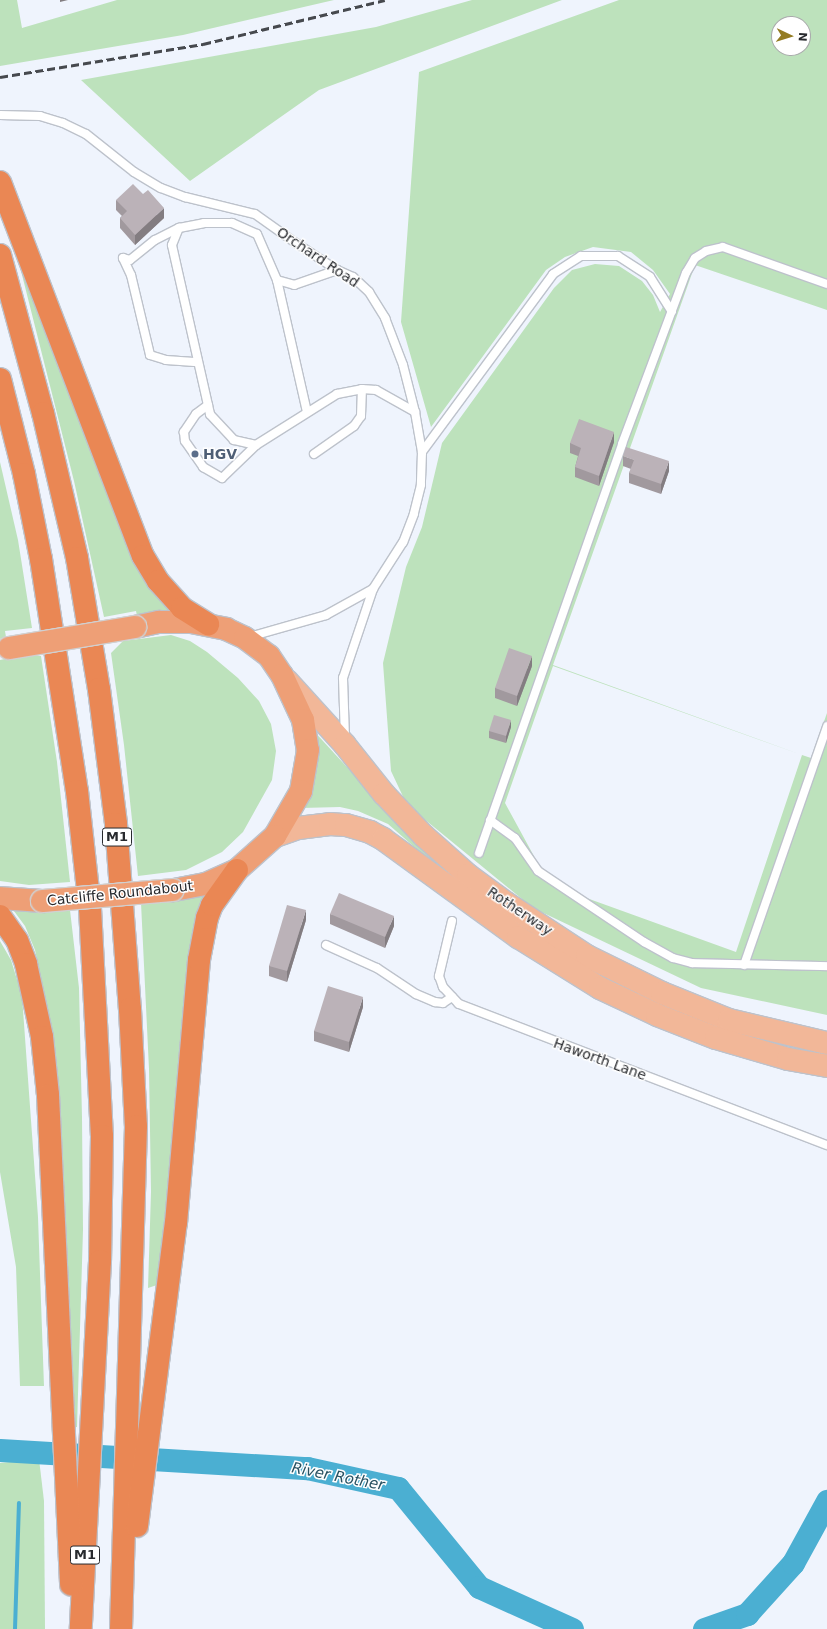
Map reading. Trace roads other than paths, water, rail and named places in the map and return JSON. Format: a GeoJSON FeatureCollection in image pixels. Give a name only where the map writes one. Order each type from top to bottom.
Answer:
{"type":"FeatureCollection","features":[{"type":"Feature","properties":{"kind":"highway"},"geometry":{"type":"LineString","coordinates":[[0,182],[143,556],[158,581],[182,608],[208,624]]}},
{"type":"Feature","properties":{"kind":"highway","name":"M1"},"geometry":{"type":"LineString","coordinates":[[0,255],[43,413],[77,558],[99,689],[116,824],[136,1126],[128,1432],[136,1482],[121,1629]]}},
{"type":"Feature","properties":{"kind":"highway","name":"M1"},"geometry":{"type":"LineString","coordinates":[[0,378],[24,474],[41,559],[77,791],[90,908],[102,1136],[100,1261],[81,1629]]}},
{"type":"Feature","properties":{"kind":"highway","name":"Catcliffe Roundabout"},"geometry":{"type":"LineString","coordinates":[[0,898],[42,901],[173,890],[204,884],[237,870],[275,836],[301,791],[308,750],[303,720],[282,675],[269,656],[245,638],[208,624],[159,622],[5,650]]}},
{"type":"Feature","properties":{"kind":"highway"},"geometry":{"type":"LineString","coordinates":[[136,1482],[150,1432],[176,1224],[199,960],[207,918],[212,905],[237,870]]}},
{"type":"Feature","properties":{"kind":"highway"},"geometry":{"type":"LineString","coordinates":[[0,916],[17,940],[26,964],[42,1037],[48,1095],[64,1431],[65,1481],[74,1629]]}},
{"type":"Feature","properties":{"kind":"main road","name":"Rotherway"},"geometry":{"type":"LineString","coordinates":[[282,675],[345,745],[384,794],[424,836],[468,875],[506,903],[587,956],[662,993],[729,1020],[827,1044]]}},
{"type":"Feature","properties":{"kind":"main road","name":"Rotherway"},"geometry":{"type":"LineString","coordinates":[[275,836],[298,828],[330,824],[346,825],[370,832],[383,839],[518,937],[600,988],[657,1016],[716,1038],[788,1059],[827,1066]]}},
{"type":"Feature","properties":{"kind":"lane","name":"Orchard Road"},"geometry":{"type":"LineString","coordinates":[[0,115],[25,114],[63,123],[86,134],[134,172],[161,188],[185,197],[255,214],[337,270],[354,277],[368,292],[385,318],[403,364],[414,412],[422,452],[421,485],[414,514],[403,542],[373,589],[343,678],[345,745]]}},
{"type":"Feature","properties":{"kind":"lane"},"geometry":{"type":"LineString","coordinates":[[198,362],[166,360],[150,355],[131,275],[123,258],[130,260],[155,240],[179,228],[204,223],[232,223],[257,234],[277,280],[307,412]]}},
{"type":"Feature","properties":{"kind":"lane"},"geometry":{"type":"LineString","coordinates":[[179,228],[172,245],[210,414],[234,440],[256,445]]}},
{"type":"Feature","properties":{"kind":"lane"},"geometry":{"type":"LineString","coordinates":[[479,853],[686,273],[696,258],[706,251],[723,248],[827,284]]}},
{"type":"Feature","properties":{"kind":"lane"},"geometry":{"type":"LineString","coordinates":[[422,452],[553,274],[581,256],[618,256],[650,277],[672,312]]}},
{"type":"Feature","properties":{"kind":"lane"},"geometry":{"type":"LineString","coordinates":[[277,280],[294,285],[337,270]]}},
{"type":"Feature","properties":{"kind":"lane"},"geometry":{"type":"LineString","coordinates":[[208,405],[196,414],[184,432],[185,441],[203,468],[222,478],[256,445],[337,394],[362,389],[376,390],[414,412]]}},
{"type":"Feature","properties":{"kind":"lane"},"geometry":{"type":"LineString","coordinates":[[314,454],[354,426],[361,416],[362,389]]}},
{"type":"Feature","properties":{"kind":"lane","name":"Orchard Road"},"geometry":{"type":"LineString","coordinates":[[245,638],[320,617],[373,589]]}},
{"type":"Feature","properties":{"kind":"lane"},"geometry":{"type":"LineString","coordinates":[[744,965],[827,726]]}},
{"type":"Feature","properties":{"kind":"lane"},"geometry":{"type":"LineString","coordinates":[[490,820],[515,838],[538,871],[644,942],[673,958],[692,963],[827,966]]}},
{"type":"Feature","properties":{"kind":"lane","name":"Haworth Lane"},"geometry":{"type":"LineString","coordinates":[[452,922],[438,976],[443,987],[452,997],[471,1010],[827,1145]]}},
{"type":"Feature","properties":{"kind":"lane"},"geometry":{"type":"LineString","coordinates":[[326,945],[377,968],[416,994],[434,1002],[443,1003],[452,997]]}},
{"type":"Feature","properties":{"kind":"waterway","name":"River Rother"},"geometry":{"type":"LineString","coordinates":[[0,1450],[307,1468],[398,1488],[479,1587],[572,1629]]}},
{"type":"Feature","properties":{"kind":"waterway","name":"River Rother"},"geometry":{"type":"LineString","coordinates":[[704,1629],[747,1614],[793,1563],[827,1501]]}},
{"type":"Feature","properties":{"kind":"waterway"},"geometry":{"type":"LineString","coordinates":[[15,1629],[19,1503]]}},
{"type":"Feature","properties":{"kind":"railway"},"geometry":{"type":"LineString","coordinates":[[0,77],[203,44],[385,0]]}},
{"type":"Feature","properties":{"kind":"place","name":"HGV"},"geometry":{"type":"Point","coordinates":[195,454]}}]}
